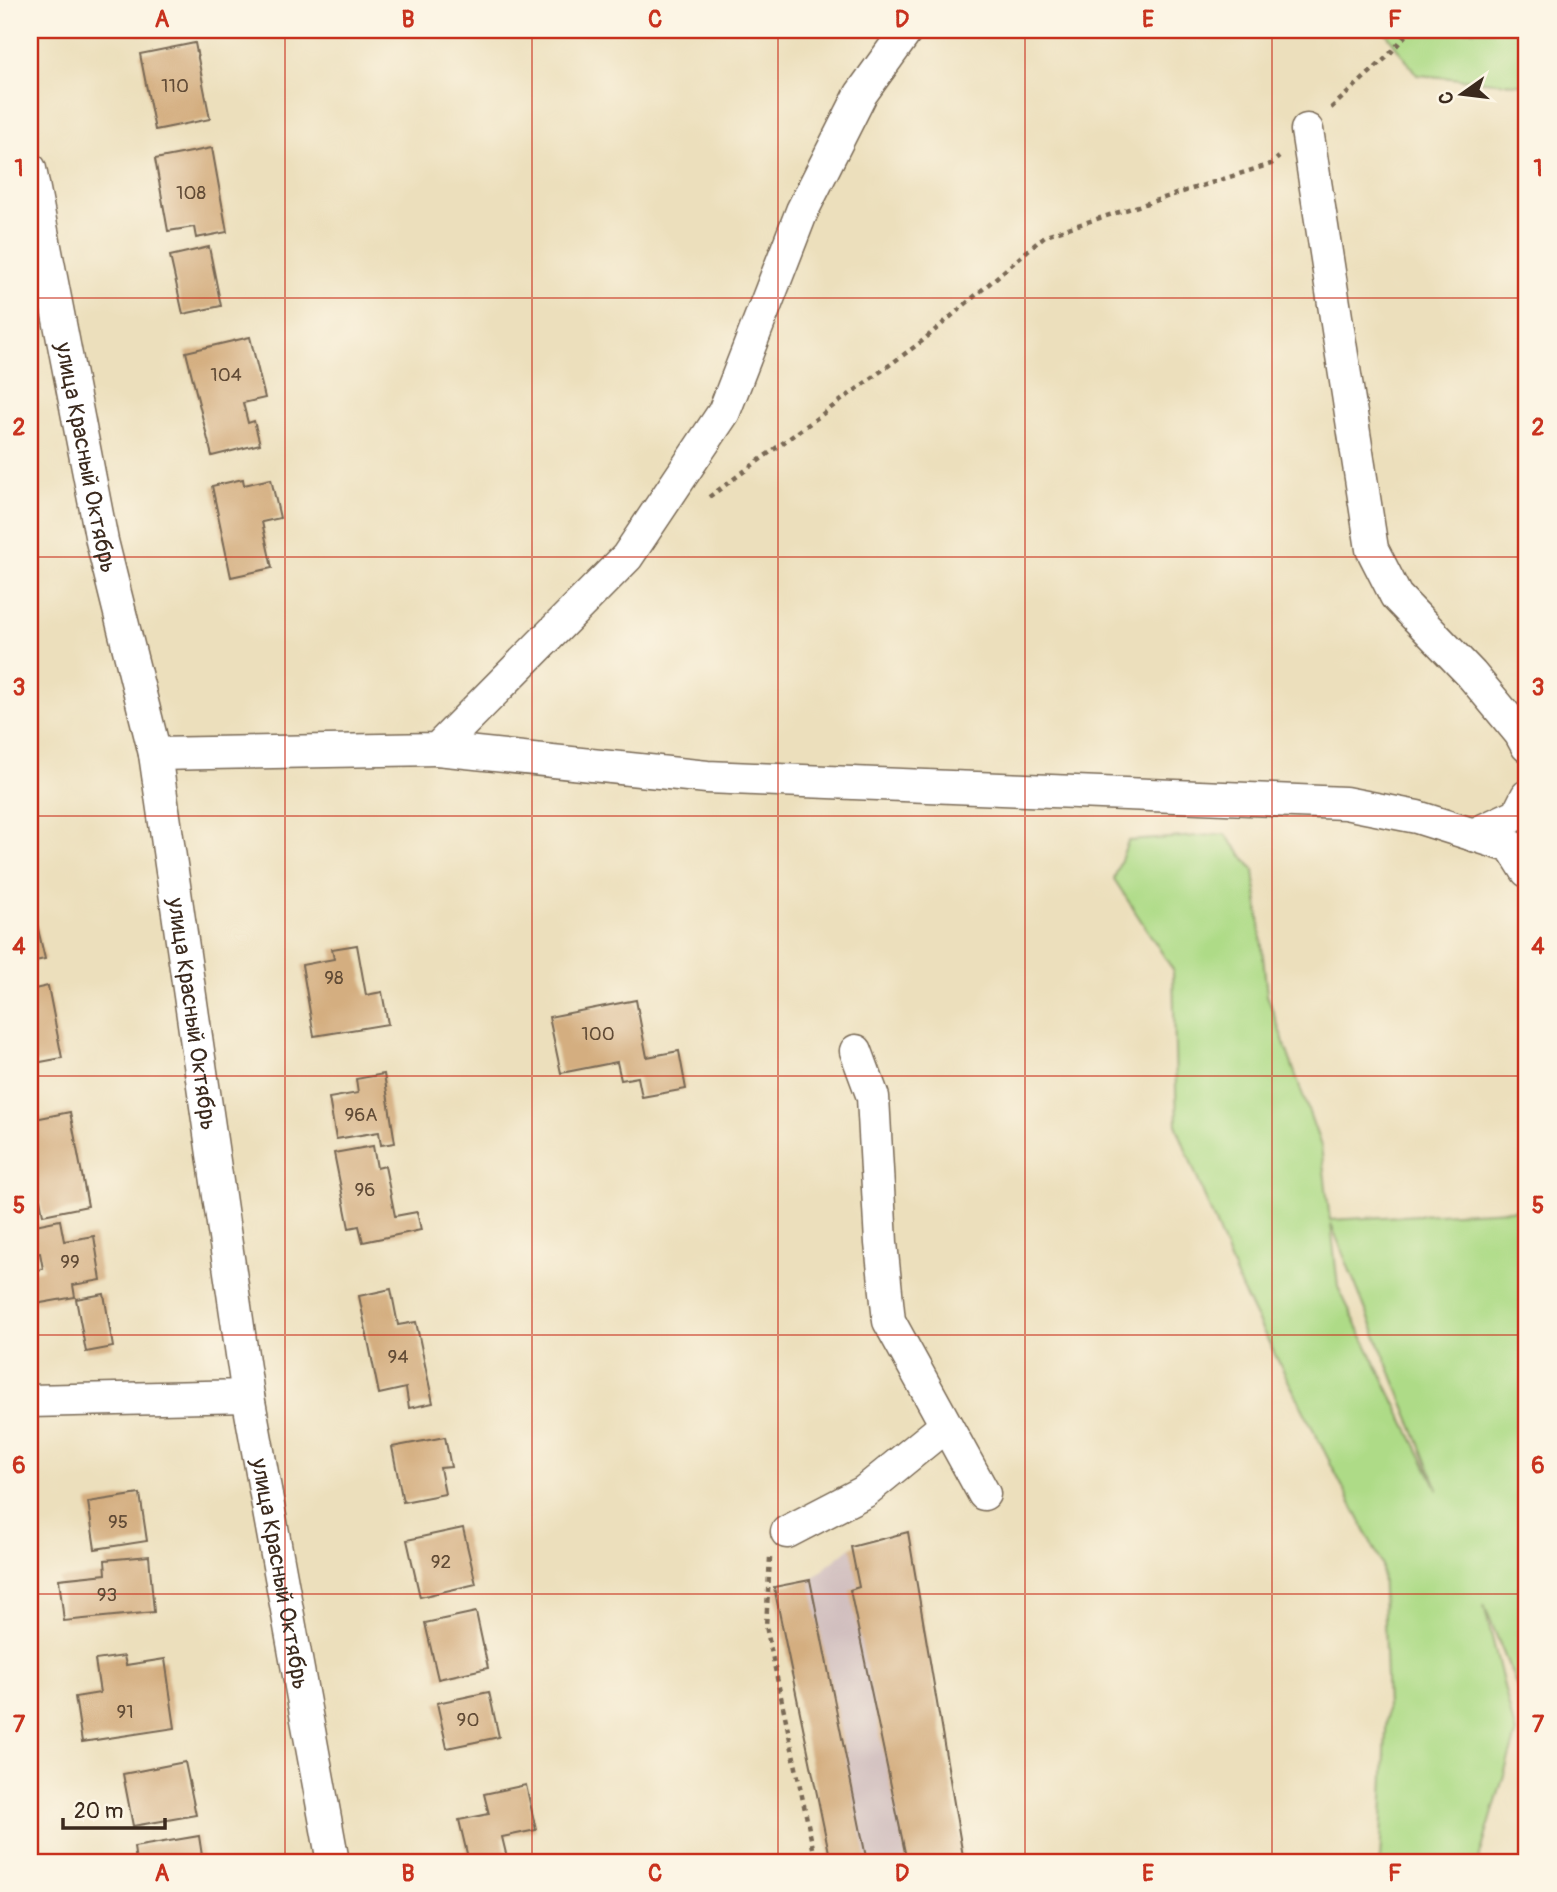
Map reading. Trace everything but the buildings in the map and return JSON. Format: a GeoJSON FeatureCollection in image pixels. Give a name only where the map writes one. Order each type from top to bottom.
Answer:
{"type":"FeatureCollection","features":[{"type":"Feature","properties":{"kind":"street"},"geometry":{"type":"LineString","coordinates":[[437,749],[627,557],[724,412],[802,211],[861,94],[907,30]]}},
{"type":"Feature","properties":{"kind":"street"},"geometry":{"type":"LineString","coordinates":[[1307,130],[1372,549],[1396,596],[1471,674],[1520,733],[1527,746]]}},
{"type":"Feature","properties":{"kind":"street","name":"улица Красный Октябрь"},"geometry":{"type":"LineString","coordinates":[[30,169],[102,541],[155,754],[248,1396],[333,1862]]}},
{"type":"Feature","properties":{"kind":"street"},"geometry":{"type":"LineString","coordinates":[[155,754],[437,749],[707,777],[1345,803],[1417,817],[1512,847],[1527,871]]}},
{"type":"Feature","properties":{"kind":"street"},"geometry":{"type":"LineString","coordinates":[[1474,835],[1518,814],[1527,796]]}},
{"type":"Feature","properties":{"kind":"street"},"geometry":{"type":"LineString","coordinates":[[856,1052],[873,1097],[889,1321],[944,1426],[984,1494]]}},
{"type":"Feature","properties":{"kind":"street"},"geometry":{"type":"LineString","coordinates":[[30,1401],[248,1396]]}},
{"type":"Feature","properties":{"kind":"street"},"geometry":{"type":"LineString","coordinates":[[779,1539],[864,1492],[944,1426]]}},
{"type":"Feature","properties":{"kind":"path"},"geometry":{"type":"LineString","coordinates":[[703,502],[921,342],[1046,235],[1271,164],[1387,57],[1410,30]]}},
{"type":"Feature","properties":{"kind":"path"},"geometry":{"type":"LineString","coordinates":[[779,1539],[766,1626],[816,1862]]}},
{"type":"Feature","properties":{"kind":"shaded area"},"geometry":{"type":"Polygon","coordinates":[[[908,1532],[964,1862],[831,1862],[774,1587],[810,1580],[851,1547],[908,1532]]]}},
{"type":"Feature","properties":{"kind":"green space"},"geometry":{"type":"Polygon","coordinates":[[[1384,30],[1527,30],[1527,85],[1417,75],[1384,30]]]}},
{"type":"Feature","properties":{"kind":"green space"},"geometry":{"type":"Polygon","coordinates":[[[1225,834],[1254,870],[1267,995],[1321,1146],[1330,1220],[1527,1209],[1527,1711],[1484,1605],[1516,1735],[1478,1862],[1380,1862],[1387,1709],[1382,1564],[1241,1288],[1177,1127],[1173,970],[1114,879],[1128,841],[1225,834]],[[1331,1224],[1338,1287],[1438,1490],[1331,1224]]]}}]}
